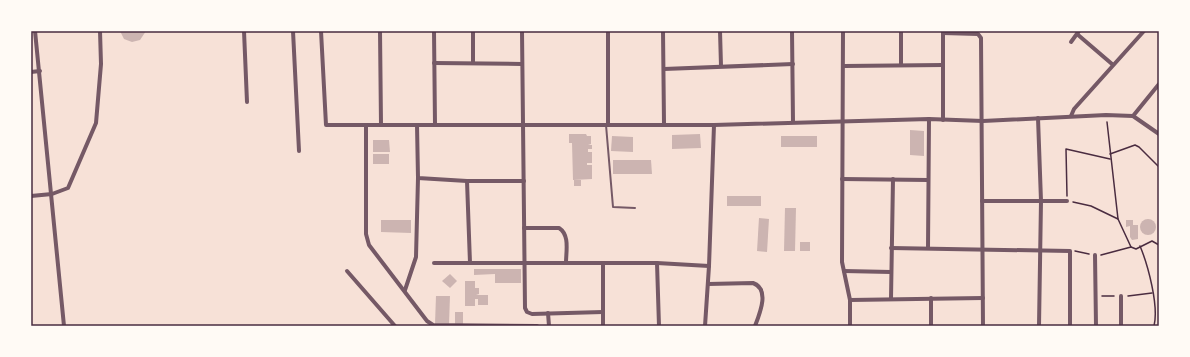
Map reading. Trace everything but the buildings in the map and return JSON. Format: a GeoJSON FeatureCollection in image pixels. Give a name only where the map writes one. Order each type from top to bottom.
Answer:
{"type":"FeatureCollection","features":[{"type":"Feature","properties":{"kind":"street"},"geometry":{"type":"LineString","coordinates":[[35,31],[64,326]]}},
{"type":"Feature","properties":{"kind":"street"},"geometry":{"type":"LineString","coordinates":[[31,196],[52,194],[68,188],[94,130],[101,64],[100,31]]}},
{"type":"Feature","properties":{"kind":"street"},"geometry":{"type":"LineString","coordinates":[[244,31],[247,102]]}},
{"type":"Feature","properties":{"kind":"street"},"geometry":{"type":"LineString","coordinates":[[293,31],[299,151]]}},
{"type":"Feature","properties":{"kind":"street"},"geometry":{"type":"LineString","coordinates":[[321,31],[326,125],[524,126],[843,122],[929,119],[983,121],[1106,115],[1133,116],[1159,134]]}},
{"type":"Feature","properties":{"kind":"street"},"geometry":{"type":"LineString","coordinates":[[380,31],[381,125]]}},
{"type":"Feature","properties":{"kind":"street"},"geometry":{"type":"LineString","coordinates":[[434,31],[435,125]]}},
{"type":"Feature","properties":{"kind":"street"},"geometry":{"type":"LineString","coordinates":[[473,31],[473,63]]}},
{"type":"Feature","properties":{"kind":"street"},"geometry":{"type":"LineString","coordinates":[[522,31],[524,126],[524,308],[527,312],[532,314],[603,312]]}},
{"type":"Feature","properties":{"kind":"street"},"geometry":{"type":"LineString","coordinates":[[607,124],[608,31]]}},
{"type":"Feature","properties":{"kind":"street"},"geometry":{"type":"LineString","coordinates":[[663,31],[664,124]]}},
{"type":"Feature","properties":{"kind":"street"},"geometry":{"type":"LineString","coordinates":[[720,31],[721,66]]}},
{"type":"Feature","properties":{"kind":"street"},"geometry":{"type":"LineString","coordinates":[[792,31],[793,122]]}},
{"type":"Feature","properties":{"kind":"street"},"geometry":{"type":"LineString","coordinates":[[843,31],[842,262],[850,300],[850,326]]}},
{"type":"Feature","properties":{"kind":"street"},"geometry":{"type":"LineString","coordinates":[[901,31],[901,65]]}},
{"type":"Feature","properties":{"kind":"street"},"geometry":{"type":"LineString","coordinates":[[1071,116],[1074,109],[1112,64],[1144,31]]}},
{"type":"Feature","properties":{"kind":"street"},"geometry":{"type":"LineString","coordinates":[[943,120],[943,32],[980,35],[983,121],[983,326]]}},
{"type":"Feature","properties":{"kind":"street"},"geometry":{"type":"LineString","coordinates":[[1070,42],[1078,32],[1112,64]]}},
{"type":"Feature","properties":{"kind":"street"},"geometry":{"type":"LineString","coordinates":[[434,63],[522,64]]}},
{"type":"Feature","properties":{"kind":"street"},"geometry":{"type":"LineString","coordinates":[[664,69],[792,64]]}},
{"type":"Feature","properties":{"kind":"street"},"geometry":{"type":"LineString","coordinates":[[844,66],[943,65]]}},
{"type":"Feature","properties":{"kind":"street"},"geometry":{"type":"LineString","coordinates":[[31,72],[40,71]]}},
{"type":"Feature","properties":{"kind":"street"},"geometry":{"type":"LineString","coordinates":[[1133,116],[1159,84]]}},
{"type":"Feature","properties":{"kind":"street"},"geometry":{"type":"LineString","coordinates":[[1038,118],[1041,201],[1038,326]]}},
{"type":"Feature","properties":{"kind":"street"},"geometry":{"type":"LineString","coordinates":[[928,248],[929,119]]}},
{"type":"Feature","properties":{"kind":"street"},"geometry":{"type":"LineString","coordinates":[[705,326],[709,266],[714,124]]}},
{"type":"Feature","properties":{"kind":"street"},"geometry":{"type":"LineString","coordinates":[[366,125],[366,234],[369,244],[427,321],[433,325],[538,326]]}},
{"type":"Feature","properties":{"kind":"street"},"geometry":{"type":"LineString","coordinates":[[405,290],[416,257],[418,178],[417,126]]}},
{"type":"Feature","properties":{"kind":"street"},"geometry":{"type":"LineString","coordinates":[[418,178],[467,181],[524,181]]}},
{"type":"Feature","properties":{"kind":"street"},"geometry":{"type":"LineString","coordinates":[[842,179],[928,180]]}},
{"type":"Feature","properties":{"kind":"street"},"geometry":{"type":"LineString","coordinates":[[891,299],[893,180]]}},
{"type":"Feature","properties":{"kind":"street"},"geometry":{"type":"LineString","coordinates":[[467,181],[470,263]]}},
{"type":"Feature","properties":{"kind":"street"},"geometry":{"type":"LineString","coordinates":[[982,201],[1067,201]]}},
{"type":"Feature","properties":{"kind":"street"},"geometry":{"type":"LineString","coordinates":[[524,228],[559,228],[563,231],[566,241],[566,262]]}},
{"type":"Feature","properties":{"kind":"street"},"geometry":{"type":"LineString","coordinates":[[891,248],[1070,250],[1070,326]]}},
{"type":"Feature","properties":{"kind":"street"},"geometry":{"type":"LineString","coordinates":[[1095,255],[1096,326]]}},
{"type":"Feature","properties":{"kind":"street"},"geometry":{"type":"LineString","coordinates":[[434,263],[566,262],[657,263],[709,266]]}},
{"type":"Feature","properties":{"kind":"street"},"geometry":{"type":"LineString","coordinates":[[602,263],[603,326]]}},
{"type":"Feature","properties":{"kind":"street"},"geometry":{"type":"LineString","coordinates":[[657,263],[659,326]]}},
{"type":"Feature","properties":{"kind":"street"},"geometry":{"type":"LineString","coordinates":[[347,270],[395,326]]}},
{"type":"Feature","properties":{"kind":"street"},"geometry":{"type":"LineString","coordinates":[[844,271],[891,272]]}},
{"type":"Feature","properties":{"kind":"street"},"geometry":{"type":"LineString","coordinates":[[708,284],[753,283],[758,285],[762,290],[761,310],[755,326]]}},
{"type":"Feature","properties":{"kind":"street"},"geometry":{"type":"LineString","coordinates":[[1121,296],[1121,326]]}},
{"type":"Feature","properties":{"kind":"street"},"geometry":{"type":"LineString","coordinates":[[931,298],[931,326]]}},
{"type":"Feature","properties":{"kind":"street"},"geometry":{"type":"LineString","coordinates":[[850,300],[983,298]]}},
{"type":"Feature","properties":{"kind":"street"},"geometry":{"type":"LineString","coordinates":[[548,313],[549,326]]}},
{"type":"Feature","properties":{"kind":"lane"},"geometry":{"type":"LineString","coordinates":[[607,124],[613,207],[635,208]]}},
{"type":"Feature","properties":{"kind":"path"},"geometry":{"type":"LineString","coordinates":[[1106,115],[1118,219],[1131,246]]}},
{"type":"Feature","properties":{"kind":"path"},"geometry":{"type":"LineString","coordinates":[[1110,154],[1135,145],[1139,147],[1159,167]]}},
{"type":"Feature","properties":{"kind":"path"},"geometry":{"type":"LineString","coordinates":[[1110,159],[1066,149],[1067,201],[1091,206],[1118,219]]}},
{"type":"Feature","properties":{"kind":"path"},"geometry":{"type":"LineString","coordinates":[[1070,250],[1095,255],[1107,254],[1131,246],[1136,248],[1152,241],[1159,245]]}},
{"type":"Feature","properties":{"kind":"path"},"geometry":{"type":"LineString","coordinates":[[1140,246],[1148,268],[1155,304],[1154,326]]}}]}
